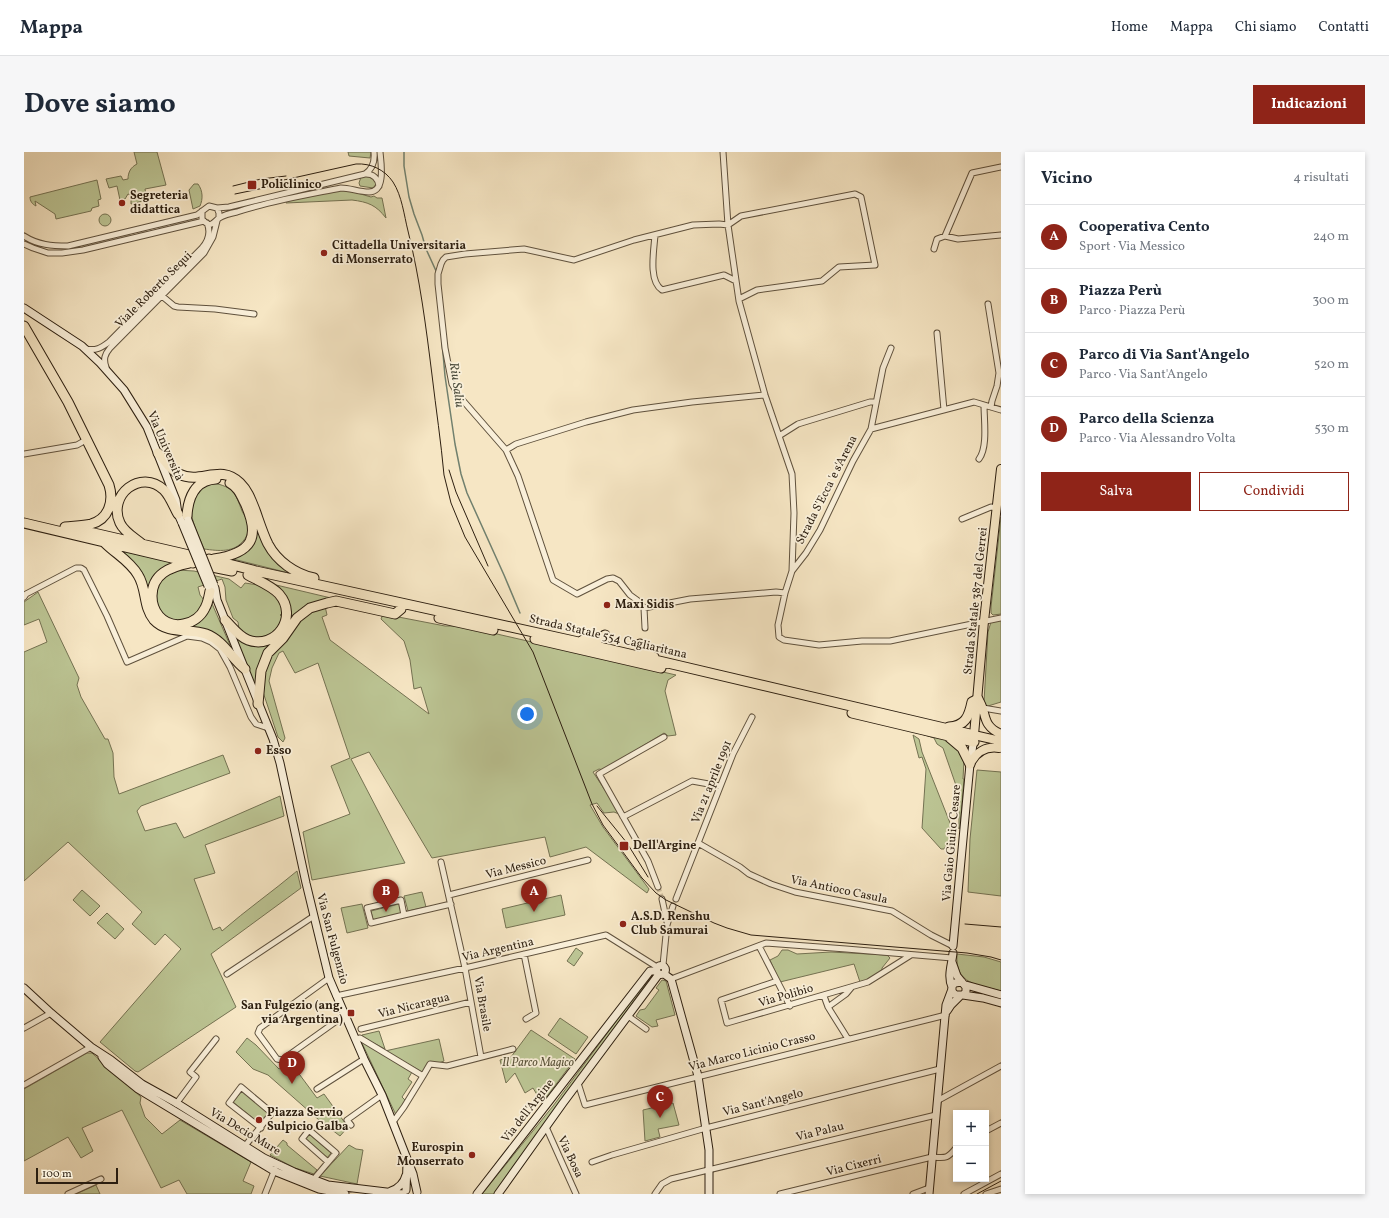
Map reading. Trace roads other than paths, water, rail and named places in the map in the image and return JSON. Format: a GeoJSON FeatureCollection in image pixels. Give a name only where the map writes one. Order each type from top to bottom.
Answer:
{"type":"FeatureCollection","features":[{"type":"Feature","properties":{"kind":"highway"},"geometry":{"type":"LineString","coordinates":[[24,327],[61,390],[109,485],[111,493],[111,500],[104,516],[89,525],[65,527]]}},
{"type":"Feature","properties":{"kind":"highway"},"geometry":{"type":"LineString","coordinates":[[158,453],[172,470],[185,476],[195,477],[217,473],[228,475],[237,480],[245,488],[268,544],[275,554],[289,567],[299,573],[316,579],[322,586]]}},
{"type":"Feature","properties":{"kind":"highway"},"geometry":{"type":"LineString","coordinates":[[184,518],[188,501],[192,493],[197,487],[206,482],[220,479],[234,485],[239,491],[253,524],[252,538],[244,549],[237,554],[211,562]]}},
{"type":"Feature","properties":{"kind":"highway"},"geometry":{"type":"LineString","coordinates":[[144,545],[123,528],[118,517],[118,502],[128,488],[140,482],[158,486],[167,493],[184,518]]}},
{"type":"Feature","properties":{"kind":"highway"},"geometry":{"type":"LineString","coordinates":[[24,517],[144,545],[192,560]]}},
{"type":"Feature","properties":{"kind":"highway"},"geometry":{"type":"LineString","coordinates":[[24,523],[105,543],[192,560]]}},
{"type":"Feature","properties":{"kind":"highway"},"geometry":{"type":"LineString","coordinates":[[105,543],[132,566],[138,575],[143,585],[146,604],[155,621],[168,629],[206,634],[225,646],[238,664],[245,669]]}},
{"type":"Feature","properties":{"kind":"highway"},"geometry":{"type":"LineString","coordinates":[[192,560],[170,568],[156,579],[152,588],[154,608],[159,617],[166,622],[174,624],[185,624],[196,620],[206,607],[211,588]]}},
{"type":"Feature","properties":{"kind":"highway","name":"Strada Statale 554 Cagliaritana"},"geometry":{"type":"LineString","coordinates":[[211,562],[322,586],[770,693],[945,731]]}},
{"type":"Feature","properties":{"kind":"highway","name":"Strada Statale 554 Cagliaritana"},"geometry":{"type":"LineString","coordinates":[[211,562],[248,575],[401,609],[515,632]]}},
{"type":"Feature","properties":{"kind":"highway"},"geometry":{"type":"LineString","coordinates":[[225,620],[240,636],[247,640],[259,642],[270,639],[279,634],[284,626],[287,614],[284,602],[278,593],[248,575]]}},
{"type":"Feature","properties":{"kind":"highway"},"geometry":{"type":"LineString","coordinates":[[258,704],[261,671],[268,653],[283,638],[297,618],[310,608],[336,601],[395,614],[401,609]]}},
{"type":"Feature","properties":{"kind":"highway"},"geometry":{"type":"LineString","coordinates":[[574,641],[597,640],[605,635]]}},
{"type":"Feature","properties":{"kind":"highway","name":"Strada Statale 554 Cagliaritana"},"geometry":{"type":"LineString","coordinates":[[531,636],[574,641],[974,738]]}},
{"type":"Feature","properties":{"kind":"highway"},"geometry":{"type":"LineString","coordinates":[[640,644],[644,652],[664,662]]}},
{"type":"Feature","properties":{"kind":"highway"},"geometry":{"type":"LineString","coordinates":[[970,764],[962,748],[945,731],[963,722],[968,717],[972,702],[978,699]]}},
{"type":"Feature","properties":{"kind":"main road","name":"Strada Statale 387 del Gerrei"},"geometry":{"type":"LineString","coordinates":[[974,738],[984,621],[998,511],[1001,469]]}},
{"type":"Feature","properties":{"kind":"main road"},"geometry":{"type":"LineString","coordinates":[[978,699],[982,705],[984,716],[989,726],[994,731],[1001,734]]}},
{"type":"Feature","properties":{"kind":"main road","name":"Strada Statale 554 Cagliaritana"},"geometry":{"type":"LineString","coordinates":[[974,738],[1000,746]]}},
{"type":"Feature","properties":{"kind":"main road"},"geometry":{"type":"LineString","coordinates":[[970,764],[977,754],[983,750],[1000,746]]}},
{"type":"Feature","properties":{"kind":"street"},"geometry":{"type":"LineString","coordinates":[[24,236],[30,240],[49,246],[68,246],[197,215],[209,206],[217,208],[229,207],[365,174],[369,172],[374,164],[374,152]]}},
{"type":"Feature","properties":{"kind":"street"},"geometry":{"type":"LineString","coordinates":[[24,244],[48,252],[62,253],[83,250],[205,222],[213,224],[218,219],[241,211],[341,188],[351,188],[374,192],[379,187],[381,179],[380,152]]}},
{"type":"Feature","properties":{"kind":"street"},"geometry":{"type":"LineString","coordinates":[[723,152],[728,225],[738,299],[765,395],[792,474],[794,513],[792,571]]}},
{"type":"Feature","properties":{"kind":"street"},"geometry":{"type":"LineString","coordinates":[[945,236],[972,173],[1001,166]]}},
{"type":"Feature","properties":{"kind":"street"},"geometry":{"type":"LineString","coordinates":[[365,174],[375,177],[378,180],[379,187]]}},
{"type":"Feature","properties":{"kind":"street"},"geometry":{"type":"LineString","coordinates":[[645,628],[644,608],[630,595],[619,581],[613,578],[577,594],[553,580],[518,476],[506,450],[459,396],[452,384],[444,348],[438,274],[443,260],[465,254],[524,249],[574,260],[634,240],[693,225],[728,225],[741,216],[855,194],[861,197],[875,265],[839,267],[822,281],[757,290],[738,299]]}},
{"type":"Feature","properties":{"kind":"street"},"geometry":{"type":"LineString","coordinates":[[217,208],[219,213],[218,219]]}},
{"type":"Feature","properties":{"kind":"street"},"geometry":{"type":"LineString","coordinates":[[202,211],[201,216],[205,222]]}},
{"type":"Feature","properties":{"kind":"street","name":"Viale Roberto Sequi"},"geometry":{"type":"LineString","coordinates":[[107,371],[104,362],[106,353],[204,253],[213,237],[218,219]]}},
{"type":"Feature","properties":{"kind":"street","name":"Viale Roberto Sequi"},"geometry":{"type":"LineString","coordinates":[[85,349],[100,349],[109,342],[206,244],[209,235],[209,228],[205,222]]}},
{"type":"Feature","properties":{"kind":"street"},"geometry":{"type":"LineString","coordinates":[[655,235],[653,271],[655,283],[658,288],[662,290],[724,275],[736,281]]}},
{"type":"Feature","properties":{"kind":"street"},"geometry":{"type":"LineString","coordinates":[[934,249],[937,239],[945,236],[958,239],[1001,235]]}},
{"type":"Feature","properties":{"kind":"street"},"geometry":{"type":"LineString","coordinates":[[162,296],[174,306],[178,307],[209,308],[254,314]]}},
{"type":"Feature","properties":{"kind":"street"},"geometry":{"type":"LineString","coordinates":[[988,304],[999,373],[991,407]]}},
{"type":"Feature","properties":{"kind":"street","name":"Via Università"},"geometry":{"type":"LineString","coordinates":[[24,308],[85,349],[124,390],[140,414],[158,453],[211,588],[269,729]]}},
{"type":"Feature","properties":{"kind":"street"},"geometry":{"type":"LineString","coordinates":[[937,333],[944,410]]}},
{"type":"Feature","properties":{"kind":"street","name":"Strada S'Ecca 'e s'Arena"},"geometry":{"type":"LineString","coordinates":[[891,348],[883,368],[871,429],[853,461],[820,530],[806,553],[792,571],[778,624],[779,637],[784,640],[819,645],[862,641],[890,641],[984,621]]}},
{"type":"Feature","properties":{"kind":"street"},"geometry":{"type":"LineString","coordinates":[[506,450],[516,444],[586,422],[633,410],[692,402],[765,395]]}},
{"type":"Feature","properties":{"kind":"street"},"geometry":{"type":"LineString","coordinates":[[779,436],[798,424],[870,402],[876,402]]}},
{"type":"Feature","properties":{"kind":"street"},"geometry":{"type":"LineString","coordinates":[[871,429],[974,402],[1001,410]]}},
{"type":"Feature","properties":{"kind":"street"},"geometry":{"type":"LineString","coordinates":[[979,459],[984,446],[984,405]]}},
{"type":"Feature","properties":{"kind":"street"},"geometry":{"type":"LineString","coordinates":[[24,454],[77,445],[86,440]]}},
{"type":"Feature","properties":{"kind":"street"},"geometry":{"type":"LineString","coordinates":[[962,519],[992,507],[998,511]]}},
{"type":"Feature","properties":{"kind":"street"},"geometry":{"type":"LineString","coordinates":[[24,597],[26,594],[70,571],[81,568],[84,570],[127,662],[187,636],[202,638],[211,642],[220,649],[230,667],[251,717],[256,724],[269,729]]}},
{"type":"Feature","properties":{"kind":"street"},"geometry":{"type":"LineString","coordinates":[[644,608],[690,599],[776,592],[785,593]]}},
{"type":"Feature","properties":{"kind":"street"},"geometry":{"type":"LineString","coordinates":[[984,621],[1001,618]]}},
{"type":"Feature","properties":{"kind":"street"},"geometry":{"type":"LineString","coordinates":[[983,708],[1001,711]]}},
{"type":"Feature","properties":{"kind":"street","name":"Via 21 aprile 1991"},"geometry":{"type":"LineString","coordinates":[[676,899],[733,754],[752,717]]}},
{"type":"Feature","properties":{"kind":"street","name":"Via San Fulgenzio"},"geometry":{"type":"LineString","coordinates":[[269,729],[284,779],[329,978],[364,1059],[382,1095],[419,1193]]}},
{"type":"Feature","properties":{"kind":"street"},"geometry":{"type":"LineString","coordinates":[[658,887],[648,860],[623,817],[614,797],[599,774],[664,737]]}},
{"type":"Feature","properties":{"kind":"street","name":"Via Gaio Giulio Cesare"},"geometry":{"type":"LineString","coordinates":[[929,1191],[946,1005],[952,988],[950,982],[950,968],[953,955],[970,764],[974,738]]}},
{"type":"Feature","properties":{"kind":"street"},"geometry":{"type":"LineString","coordinates":[[623,817],[692,781],[720,786]]}},
{"type":"Feature","properties":{"kind":"street","name":"Via Antioco Casula"},"geometry":{"type":"LineString","coordinates":[[698,843],[740,867],[749,874],[771,884],[795,892],[892,911],[931,935],[953,955]]}},
{"type":"Feature","properties":{"kind":"street","name":"Via Messico"},"geometry":{"type":"LineString","coordinates":[[449,895],[588,860]]}},
{"type":"Feature","properties":{"kind":"street","name":"Via Brasile"},"geometry":{"type":"LineString","coordinates":[[441,862],[465,968],[481,1057]]}},
{"type":"Feature","properties":{"kind":"street"},"geometry":{"type":"LineString","coordinates":[[662,899],[667,925]]}},
{"type":"Feature","properties":{"kind":"street"},"geometry":{"type":"LineString","coordinates":[[404,915],[401,900],[367,908],[371,923],[451,904]]}},
{"type":"Feature","properties":{"kind":"street"},"geometry":{"type":"LineString","coordinates":[[673,906],[667,925],[660,970],[671,979],[698,1076],[709,1150],[709,1194]]}},
{"type":"Feature","properties":{"kind":"street"},"geometry":{"type":"LineString","coordinates":[[227,974],[314,916]]}},
{"type":"Feature","properties":{"kind":"street","name":"Via Argentina"},"geometry":{"type":"LineString","coordinates":[[336,996],[606,935],[660,970]]}},
{"type":"Feature","properties":{"kind":"street"},"geometry":{"type":"LineString","coordinates":[[671,979],[766,943],[911,955],[953,955],[957,976],[964,984],[966,992],[951,1005],[946,1013]]}},
{"type":"Feature","properties":{"kind":"street"},"geometry":{"type":"LineString","coordinates":[[759,946],[790,1006]]}},
{"type":"Feature","properties":{"kind":"street"},"geometry":{"type":"LineString","coordinates":[[524,954],[536,1013],[526,1019]]}},
{"type":"Feature","properties":{"kind":"street","name":"Via Polibio"},"geometry":{"type":"LineString","coordinates":[[777,981],[721,1000],[727,1023],[790,1006],[868,982],[911,955]]}},
{"type":"Feature","properties":{"kind":"street","name":"Via dell'Argine"},"geometry":{"type":"LineString","coordinates":[[498,1194],[660,970]]}},
{"type":"Feature","properties":{"kind":"street","name":"Via dell'Argine"},"geometry":{"type":"LineString","coordinates":[[477,1194],[650,971],[660,970]]}},
{"type":"Feature","properties":{"kind":"street"},"geometry":{"type":"LineString","coordinates":[[329,978],[260,1028],[258,1033],[277,1059],[282,1060],[345,1015]]}},
{"type":"Feature","properties":{"kind":"street"},"geometry":{"type":"LineString","coordinates":[[1001,995],[955,982],[952,988],[955,995],[974,996],[1001,1003]]}},
{"type":"Feature","properties":{"kind":"street","name":"Via Decio Mure"},"geometry":{"type":"LineString","coordinates":[[24,988],[91,1048],[101,1055],[107,1064],[138,1089],[174,1106],[276,1168],[311,1182],[329,1193],[345,1194]]}},
{"type":"Feature","properties":{"kind":"street","name":"Via Polibio"},"geometry":{"type":"LineString","coordinates":[[828,1007],[846,994],[851,988]]}},
{"type":"Feature","properties":{"kind":"street"},"geometry":{"type":"LineString","coordinates":[[824,996],[828,1007],[848,1038]]}},
{"type":"Feature","properties":{"kind":"street","name":"Via Nicaragua"},"geometry":{"type":"LineString","coordinates":[[361,1029],[471,1002]]}},
{"type":"Feature","properties":{"kind":"street"},"geometry":{"type":"LineString","coordinates":[[24,1028],[51,1013]]}},
{"type":"Feature","properties":{"kind":"street","name":"Via Marco Licinio Crasso"},"geometry":{"type":"LineString","coordinates":[[578,1083],[586,1105],[946,1013]]}},
{"type":"Feature","properties":{"kind":"street"},"geometry":{"type":"LineString","coordinates":[[628,1016],[646,1029]]}},
{"type":"Feature","properties":{"kind":"street"},"geometry":{"type":"LineString","coordinates":[[355,1039],[360,1038],[423,1076]]}},
{"type":"Feature","properties":{"kind":"street"},"geometry":{"type":"LineString","coordinates":[[174,1106],[196,1077],[190,1072],[216,1039]]}},
{"type":"Feature","properties":{"kind":"street"},"geometry":{"type":"LineString","coordinates":[[24,1085],[91,1048]]}},
{"type":"Feature","properties":{"kind":"street"},"geometry":{"type":"LineString","coordinates":[[393,1122],[404,1107],[430,1064],[447,1066],[513,1049]]}},
{"type":"Feature","properties":{"kind":"street"},"geometry":{"type":"LineString","coordinates":[[317,1089],[364,1059]]}},
{"type":"Feature","properties":{"kind":"street"},"geometry":{"type":"LineString","coordinates":[[937,1101],[1001,1066]]}},
{"type":"Feature","properties":{"kind":"street","name":"Via Sant'Angelo"},"geometry":{"type":"LineString","coordinates":[[592,1162],[706,1128],[940,1069]]}},
{"type":"Feature","properties":{"kind":"street"},"geometry":{"type":"LineString","coordinates":[[243,1148],[261,1128],[272,1113],[241,1087],[230,1103],[261,1128]]}},
{"type":"Feature","properties":{"kind":"street"},"geometry":{"type":"LineString","coordinates":[[351,1125],[347,1120],[382,1095]]}},
{"type":"Feature","properties":{"kind":"street","name":"Via Palau"},"geometry":{"type":"LineString","coordinates":[[655,1194],[662,1184],[671,1179],[936,1114]]}},
{"type":"Feature","properties":{"kind":"street"},"geometry":{"type":"LineString","coordinates":[[989,1130],[1001,1124]]}},
{"type":"Feature","properties":{"kind":"street","name":"Via Bosa"},"geometry":{"type":"LineString","coordinates":[[546,1127],[576,1194]]}},
{"type":"Feature","properties":{"kind":"street"},"geometry":{"type":"LineString","coordinates":[[311,1182],[336,1153],[309,1130],[302,1139],[328,1162]]}},
{"type":"Feature","properties":{"kind":"street","name":"Via Cixerri"},"geometry":{"type":"LineString","coordinates":[[780,1194],[932,1157],[946,1158],[953,1151]]}},
{"type":"Feature","properties":{"kind":"street","name":"Via San Fulgenzio"},"geometry":{"type":"LineString","coordinates":[[404,1193],[407,1162]]}},
{"type":"Feature","properties":{"kind":"street"},"geometry":{"type":"LineString","coordinates":[[265,1194],[276,1168]]}},
{"type":"Feature","properties":{"kind":"street"},"geometry":{"type":"LineString","coordinates":[[391,1191],[396,1189],[403,1182],[407,1171]]}},
{"type":"Feature","properties":{"kind":"street"},"geometry":{"type":"LineString","coordinates":[[964,1194],[1001,1174]]}},
{"type":"Feature","properties":{"kind":"street"},"geometry":{"type":"LineString","coordinates":[[68,1194],[101,1179]]}},
{"type":"Feature","properties":{"kind":"street","name":"Via Decio Mure"},"geometry":{"type":"LineString","coordinates":[[319,1188],[328,1185],[404,1193],[412,1189],[419,1193]]}},
{"type":"Feature","properties":{"kind":"street"},"geometry":{"type":"LineString","coordinates":[[986,1194],[1001,1189]]}},
{"type":"Feature","properties":{"kind":"street"},"geometry":{"type":"LineString","coordinates":[[913,1194],[929,1191]]}},
{"type":"Feature","properties":{"kind":"waterway","name":"Riu Saliu"},"geometry":{"type":"LineString","coordinates":[[404,152],[404,166],[409,197],[426,249],[437,273]]}},
{"type":"Feature","properties":{"kind":"waterway","name":"Riu Saliu"},"geometry":{"type":"LineString","coordinates":[[442,342],[445,376],[461,474],[467,493],[520,613]]}},
{"type":"Feature","properties":{"kind":"tunnel"},"geometry":{"type":"LineString","coordinates":[[658,887],[662,899]]}},
{"type":"Feature","properties":{"kind":"tram line"},"geometry":{"type":"LineString","coordinates":[[235,194],[264,188],[284,180],[356,164],[377,168],[386,174],[393,182],[399,193],[419,285],[444,475],[451,503],[465,537],[533,652],[592,804],[603,825],[642,878],[656,893],[666,900],[714,923],[751,935],[967,953],[1001,960]]}},
{"type":"Feature","properties":{"kind":"tram line"},"geometry":{"type":"LineString","coordinates":[[233,186],[261,179],[286,176]]}},
{"type":"Feature","properties":{"kind":"tram line"},"geometry":{"type":"LineString","coordinates":[[449,470],[456,492],[488,566]]}},
{"type":"Feature","properties":{"kind":"tram line"},"geometry":{"type":"LineString","coordinates":[[597,806],[627,843],[648,877]]}},
{"type":"Feature","properties":{"kind":"tram line"},"geometry":{"type":"LineString","coordinates":[[965,924],[1001,927]]}},
{"type":"Feature","properties":{"kind":"tram line"},"geometry":{"type":"LineString","coordinates":[[977,1194],[1001,1181]]}},
{"type":"Feature","properties":{"kind":"place","name":"Policlinico"},"geometry":{"type":"Point","coordinates":[252,185]}},
{"type":"Feature","properties":{"kind":"place","name":"Segreteria didattica"},"geometry":{"type":"Point","coordinates":[122,203]}},
{"type":"Feature","properties":{"kind":"place","name":"Cittadella Universitaria di Monserrato"},"geometry":{"type":"Point","coordinates":[324,253]}},
{"type":"Feature","properties":{"kind":"place","name":"Maxi Sidis"},"geometry":{"type":"Point","coordinates":[607,605]}},
{"type":"Feature","properties":{"kind":"place","name":"Esso"},"geometry":{"type":"Point","coordinates":[258,751]}},
{"type":"Feature","properties":{"kind":"place","name":"Dell'Argine"},"geometry":{"type":"Point","coordinates":[624,846]}},
{"type":"Feature","properties":{"kind":"place","name":"Piazza Perù"},"geometry":{"type":"Point","coordinates":[386,912]}},
{"type":"Feature","properties":{"kind":"place","name":"Cooperativa Cento"},"geometry":{"type":"Point","coordinates":[534,912]}},
{"type":"Feature","properties":{"kind":"place","name":"A.S.D. Renshu Club Samurai"},"geometry":{"type":"Point","coordinates":[623,924]}},
{"type":"Feature","properties":{"kind":"place","name":"San Fulgezio (ang. via Argentina)"},"geometry":{"type":"Point","coordinates":[351,1013]}},
{"type":"Feature","properties":{"kind":"place","name":"Parco della Scienza"},"geometry":{"type":"Point","coordinates":[292,1084]}},
{"type":"Feature","properties":{"kind":"place","name":"Parco di Via Sant'Angelo"},"geometry":{"type":"Point","coordinates":[660,1118]}},
{"type":"Feature","properties":{"kind":"place","name":"Piazza Servio Sulpicio Galba"},"geometry":{"type":"Point","coordinates":[259,1120]}},
{"type":"Feature","properties":{"kind":"place","name":"Eurospin Monserrato"},"geometry":{"type":"Point","coordinates":[472,1155]}},
{"type":"Feature","properties":{"kind":"park label","name":"Il Parco Magico"},"geometry":{"type":"Point","coordinates":[538,1063]}}]}
